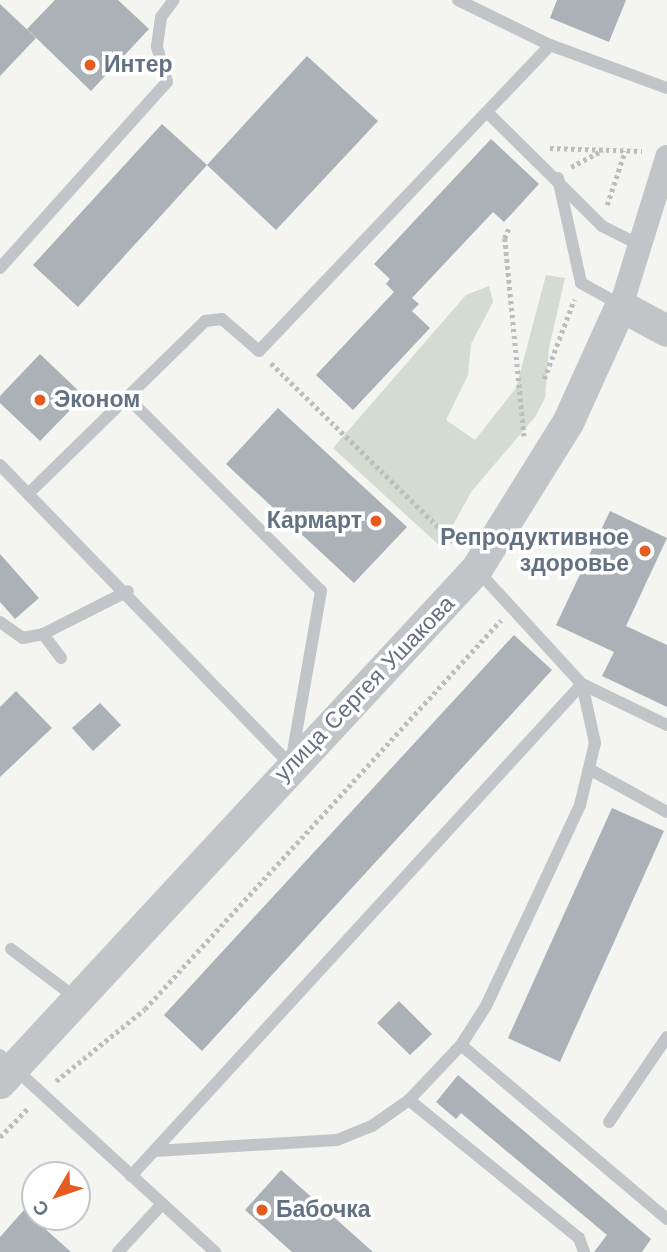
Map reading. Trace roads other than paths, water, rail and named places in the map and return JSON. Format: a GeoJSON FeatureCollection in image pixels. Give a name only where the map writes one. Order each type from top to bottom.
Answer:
{"type":"FeatureCollection","features":[{"type":"Feature","properties":{"kind":"street","name":"улица Сергея Ушакова"},"geometry":{"type":"LineString","coordinates":[[4,1069],[80,1000],[291,765],[477,569],[568,423],[621,306],[640,246],[660,154]]}},
{"type":"Feature","properties":{"kind":"street"},"geometry":{"type":"LineString","coordinates":[[621,306],[667,331]]}},
{"type":"Feature","properties":{"kind":"lane"},"geometry":{"type":"LineString","coordinates":[[0,268],[167,82],[157,46],[161,18],[174,0]]}},
{"type":"Feature","properties":{"kind":"lane"},"geometry":{"type":"LineString","coordinates":[[458,0],[550,45],[667,88]]}},
{"type":"Feature","properties":{"kind":"lane"},"geometry":{"type":"LineString","coordinates":[[28,494],[212,318],[222,319],[259,351],[550,45]]}},
{"type":"Feature","properties":{"kind":"lane"},"geometry":{"type":"LineString","coordinates":[[487,112],[524,146],[561,174],[602,226],[640,246]]}},
{"type":"Feature","properties":{"kind":"lane"},"geometry":{"type":"LineString","coordinates":[[561,174],[580,283],[621,306]]}},
{"type":"Feature","properties":{"kind":"lane"},"geometry":{"type":"LineString","coordinates":[[127,397],[321,591],[291,765]]}},
{"type":"Feature","properties":{"kind":"lane"},"geometry":{"type":"LineString","coordinates":[[0,465],[128,591],[291,765]]}},
{"type":"Feature","properties":{"kind":"lane"},"geometry":{"type":"LineString","coordinates":[[477,569],[582,684],[667,725]]}},
{"type":"Feature","properties":{"kind":"lane"},"geometry":{"type":"LineString","coordinates":[[0,622],[17,641],[43,634],[128,591]]}},
{"type":"Feature","properties":{"kind":"lane"},"geometry":{"type":"LineString","coordinates":[[43,634],[61,659]]}},
{"type":"Feature","properties":{"kind":"lane"},"geometry":{"type":"LineString","coordinates":[[155,1151],[337,1140],[372,1126],[409,1100],[461,1045],[486,1006],[574,818],[595,743],[582,684]]}},
{"type":"Feature","properties":{"kind":"lane"},"geometry":{"type":"LineString","coordinates":[[131,1176],[582,684]]}},
{"type":"Feature","properties":{"kind":"lane"},"geometry":{"type":"LineString","coordinates":[[589,769],[667,812]]}},
{"type":"Feature","properties":{"kind":"lane"},"geometry":{"type":"LineString","coordinates":[[11,949],[80,1000]]}},
{"type":"Feature","properties":{"kind":"lane"},"geometry":{"type":"LineString","coordinates":[[609,1122],[667,1037]]}},
{"type":"Feature","properties":{"kind":"lane"},"geometry":{"type":"LineString","coordinates":[[461,1045],[667,1219]]}},
{"type":"Feature","properties":{"kind":"lane"},"geometry":{"type":"LineString","coordinates":[[4,1069],[41,1094],[215,1252]]}},
{"type":"Feature","properties":{"kind":"lane"},"geometry":{"type":"LineString","coordinates":[[409,1100],[579,1238],[584,1252]]}},
{"type":"Feature","properties":{"kind":"lane"},"geometry":{"type":"LineString","coordinates":[[118,1252],[162,1205]]}},
{"type":"Feature","properties":{"kind":"place","name":"Интер"},"geometry":{"type":"Point","coordinates":[90,65]}},
{"type":"Feature","properties":{"kind":"place","name":"Эконом"},"geometry":{"type":"Point","coordinates":[40,400]}},
{"type":"Feature","properties":{"kind":"place","name":"Кармарт"},"geometry":{"type":"Point","coordinates":[376,521]}},
{"type":"Feature","properties":{"kind":"place","name":"Репродуктивное здоровье"},"geometry":{"type":"Point","coordinates":[645,551]}},
{"type":"Feature","properties":{"kind":"place","name":"Бабочка"},"geometry":{"type":"Point","coordinates":[262,1210]}}]}
